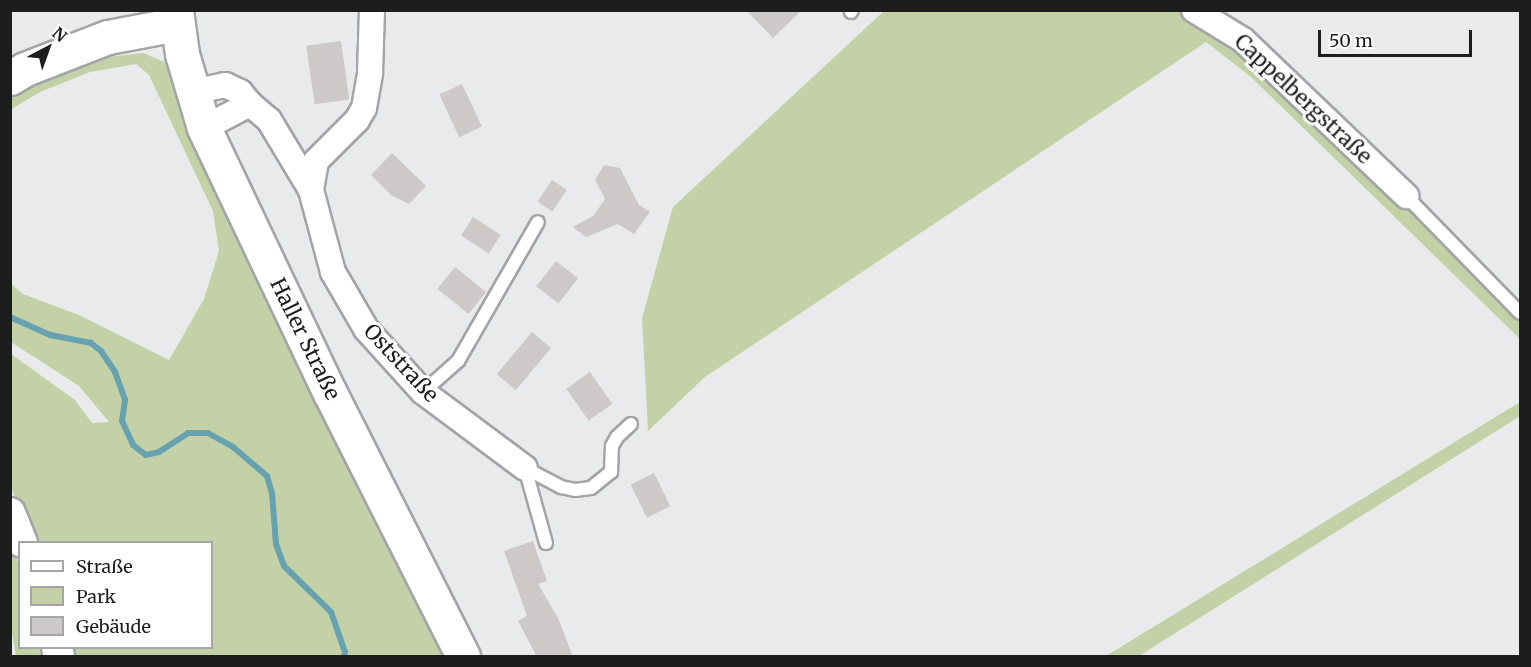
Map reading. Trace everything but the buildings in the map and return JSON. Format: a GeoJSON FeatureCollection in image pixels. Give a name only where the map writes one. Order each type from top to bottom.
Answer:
{"type":"FeatureCollection","features":[{"type":"Feature","properties":{"kind":"main road"},"geometry":{"type":"LineString","coordinates":[[10,78],[24,69],[108,37],[177,17]]}},
{"type":"Feature","properties":{"kind":"main road","name":"Haller Straße"},"geometry":{"type":"LineString","coordinates":[[177,17],[192,92],[204,128],[330,393],[463,657]]}},
{"type":"Feature","properties":{"kind":"street","name":"Oststraße"},"geometry":{"type":"LineString","coordinates":[[311,190],[316,161],[357,120],[364,108],[370,72],[372,10]]}},
{"type":"Feature","properties":{"kind":"street","name":"Cappelbergstraße"},"geometry":{"type":"LineString","coordinates":[[1194,10],[1243,40],[1406,196]]}},
{"type":"Feature","properties":{"kind":"street","name":"Oststraße"},"geometry":{"type":"LineString","coordinates":[[192,92],[225,85],[240,92],[269,120],[311,190],[333,272],[366,329],[423,392],[525,468]]}},
{"type":"Feature","properties":{"kind":"street"},"geometry":{"type":"LineString","coordinates":[[204,128],[250,104]]}},
{"type":"Feature","properties":{"kind":"street"},"geometry":{"type":"LineString","coordinates":[[10,513],[21,541]]}},
{"type":"Feature","properties":{"kind":"lane"},"geometry":{"type":"LineString","coordinates":[[1406,196],[1521,313]]}},
{"type":"Feature","properties":{"kind":"lane"},"geometry":{"type":"LineString","coordinates":[[423,392],[458,361],[538,222]]}},
{"type":"Feature","properties":{"kind":"lane"},"geometry":{"type":"LineString","coordinates":[[525,468],[561,487],[575,490],[591,488],[611,472],[612,446],[617,437],[631,424]]}},
{"type":"Feature","properties":{"kind":"lane"},"geometry":{"type":"LineString","coordinates":[[525,468],[546,543]]}},
{"type":"Feature","properties":{"kind":"green space"},"geometry":{"type":"Polygon","coordinates":[[[1181,10],[1240,46],[1422,220],[1520,322],[1520,339],[1250,76],[1206,42],[705,377],[648,431],[642,318],[673,207],[884,11],[1181,10]]]}},
{"type":"Feature","properties":{"kind":"green space"},"geometry":{"type":"Polygon","coordinates":[[[143,53],[164,62],[170,73],[192,138],[451,656],[67,656],[65,649],[213,649],[213,541],[33,541],[11,487],[11,354],[75,400],[92,423],[109,422],[79,386],[11,342],[10,283],[23,294],[79,315],[169,360],[204,299],[219,251],[213,211],[149,75],[136,64],[90,72],[40,92],[10,110],[11,94],[32,82],[91,59],[143,53]]]}},
{"type":"Feature","properties":{"kind":"green space"},"geometry":{"type":"Polygon","coordinates":[[[1520,402],[1520,416],[1139,656],[1106,656],[1520,402]]]}},
{"type":"Feature","properties":{"kind":"green space"},"geometry":{"type":"Polygon","coordinates":[[[10,542],[18,562],[18,649],[45,649],[48,656],[16,656],[10,622],[10,542]]]}},
{"type":"Feature","properties":{"kind":"waterway"},"geometry":{"type":"LineString","coordinates":[[10,317],[50,335],[91,343],[101,351],[115,372],[125,400],[122,421],[133,445],[146,455],[159,452],[188,433],[208,433],[233,447],[267,476],[272,493],[276,544],[284,566],[331,612],[345,652],[344,656]]}}]}
